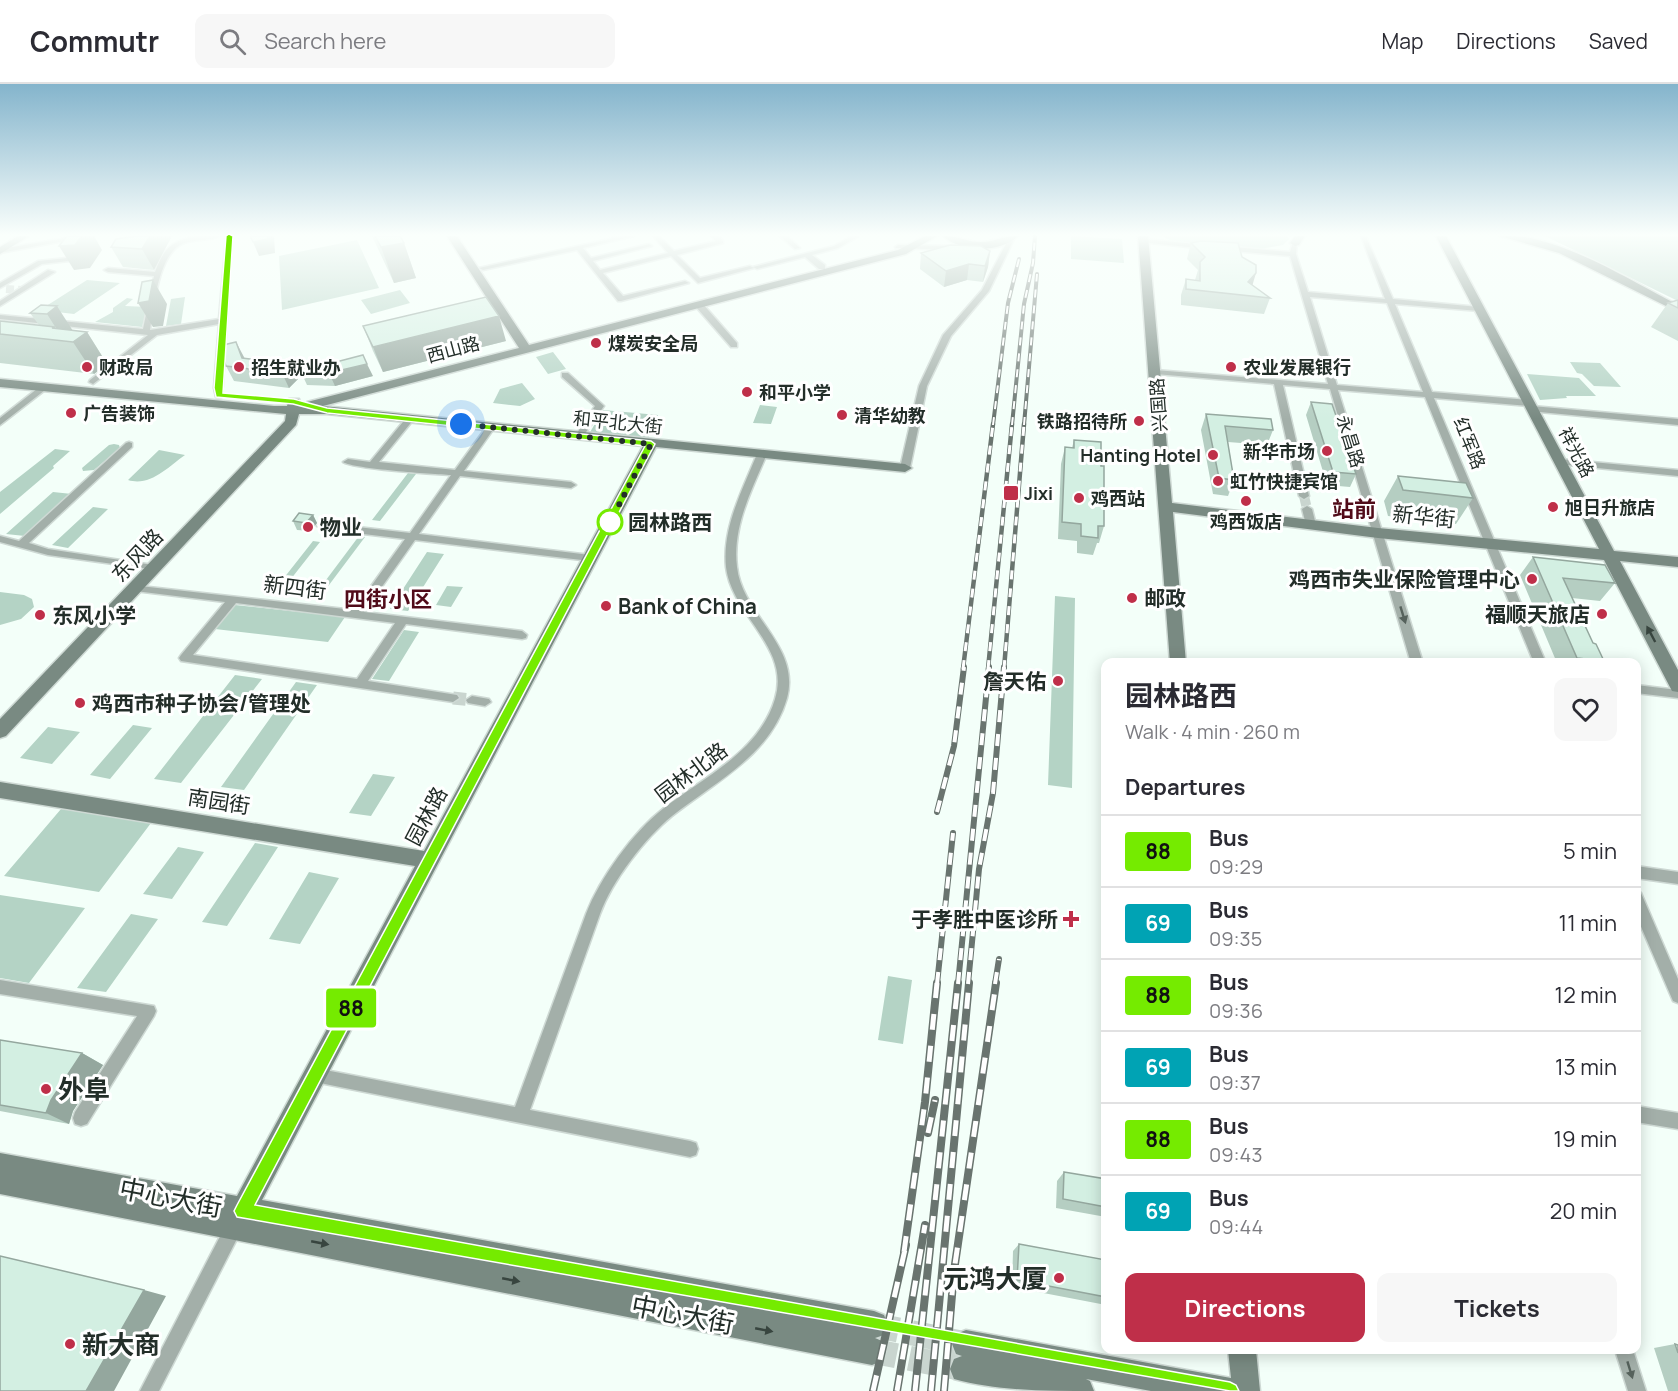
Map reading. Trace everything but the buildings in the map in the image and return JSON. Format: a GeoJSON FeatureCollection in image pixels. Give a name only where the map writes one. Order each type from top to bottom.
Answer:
{"type":"FeatureCollection","features":[{"type":"Feature","properties":{"kind":"main road"},"geometry":{"type":"LineString","coordinates":[[497,297],[527,346]]}},
{"type":"Feature","properties":{"kind":"main road","name":"西山路"},"geometry":{"type":"LineString","coordinates":[[308,407],[710,297]]}},
{"type":"Feature","properties":{"kind":"main road","name":"西山路"},"geometry":{"type":"LineString","coordinates":[[308,407],[527,346],[729,297]]}},
{"type":"Feature","properties":{"kind":"main road","name":"兴国路"},"geometry":{"type":"LineString","coordinates":[[1148,297],[1178,658]]}},
{"type":"Feature","properties":{"kind":"main road","name":"祥光路"},"geometry":{"type":"LineString","coordinates":[[1473,297],[1678,686]]}},
{"type":"Feature","properties":{"kind":"main road"},"geometry":{"type":"LineString","coordinates":[[1657,297],[1678,307]]}},
{"type":"Feature","properties":{"kind":"main road"},"geometry":{"type":"LineString","coordinates":[[1659,297],[1678,307]]}},
{"type":"Feature","properties":{"kind":"main road","name":"和平北大街"},"geometry":{"type":"LineString","coordinates":[[0,373],[219,395],[410,419],[905,468]]}},
{"type":"Feature","properties":{"kind":"main road","name":"和平北大街"},"geometry":{"type":"LineString","coordinates":[[0,383],[230,406],[308,407]]}},
{"type":"Feature","properties":{"kind":"main road","name":"东风路"},"geometry":{"type":"LineString","coordinates":[[0,731],[308,407]]}},
{"type":"Feature","properties":{"kind":"main road","name":"园林路"},"geometry":{"type":"LineString","coordinates":[[238,1219],[651,444]]}},
{"type":"Feature","properties":{"kind":"main road","name":"新华街"},"geometry":{"type":"LineString","coordinates":[[1166,510],[1311,525],[1379,536]]}},
{"type":"Feature","properties":{"kind":"main road","name":"新华街"},"geometry":{"type":"LineString","coordinates":[[1166,510],[1379,536],[1611,558],[1678,562]]}},
{"type":"Feature","properties":{"kind":"main road","name":"新华街"},"geometry":{"type":"LineString","coordinates":[[1611,558],[1678,567]]}},
{"type":"Feature","properties":{"kind":"main road","name":"南园街"},"geometry":{"type":"LineString","coordinates":[[0,790],[429,860]]}},
{"type":"Feature","properties":{"kind":"main road","name":"中心大街"},"geometry":{"type":"LineString","coordinates":[[0,1165],[238,1219],[872,1351]]}},
{"type":"Feature","properties":{"kind":"main road","name":"中心大街"},"geometry":{"type":"LineString","coordinates":[[0,1182],[238,1219],[874,1325]]}},
{"type":"Feature","properties":{"kind":"main road"},"geometry":{"type":"LineString","coordinates":[[1242,1354],[1246,1391]]}},
{"type":"Feature","properties":{"kind":"main road"},"geometry":{"type":"LineString","coordinates":[[1080,1391],[965,1357],[1229,1391]]}},
{"type":"Feature","properties":{"kind":"street"},"geometry":{"type":"LineString","coordinates":[[93,382],[150,332],[155,297]]}},
{"type":"Feature","properties":{"kind":"street"},"geometry":{"type":"LineString","coordinates":[[219,395],[225,297]]}},
{"type":"Feature","properties":{"kind":"street"},"geometry":{"type":"LineString","coordinates":[[905,468],[923,386],[947,335],[980,297]]}},
{"type":"Feature","properties":{"kind":"street","name":"永昌路"},"geometry":{"type":"LineString","coordinates":[[1307,297],[1416,658]]}},
{"type":"Feature","properties":{"kind":"street"},"geometry":{"type":"LineString","coordinates":[[1337,297],[1479,309]]}},
{"type":"Feature","properties":{"kind":"street","name":"红军路"},"geometry":{"type":"LineString","coordinates":[[1388,297],[1537,658]]}},
{"type":"Feature","properties":{"kind":"street"},"geometry":{"type":"LineString","coordinates":[[699,305],[734,345]]}},
{"type":"Feature","properties":{"kind":"street"},"geometry":{"type":"LineString","coordinates":[[0,317],[150,332],[223,321]]}},
{"type":"Feature","properties":{"kind":"street"},"geometry":{"type":"LineString","coordinates":[[1155,372],[1429,395],[1678,422]]}},
{"type":"Feature","properties":{"kind":"street"},"geometry":{"type":"LineString","coordinates":[[565,375],[600,406],[579,436]]}},
{"type":"Feature","properties":{"kind":"street"},"geometry":{"type":"LineString","coordinates":[[1278,382],[1304,496]]}},
{"type":"Feature","properties":{"kind":"street"},"geometry":{"type":"LineString","coordinates":[[0,422],[45,387]]}},
{"type":"Feature","properties":{"kind":"street"},"geometry":{"type":"LineString","coordinates":[[372,465],[410,419]]}},
{"type":"Feature","properties":{"kind":"street"},"geometry":{"type":"LineString","coordinates":[[356,615],[492,427]]}},
{"type":"Feature","properties":{"kind":"street"},"geometry":{"type":"LineString","coordinates":[[21,545],[129,445]]}},
{"type":"Feature","properties":{"kind":"street","name":"园林北路"},"geometry":{"type":"LineString","coordinates":[[520,1116],[603,892],[666,813],[720,777],[747,753],[772,723],[782,696],[781,664],[773,645],[743,603],[735,583],[731,562],[732,539],[737,520],[762,454]]}},
{"type":"Feature","properties":{"kind":"street"},"geometry":{"type":"LineString","coordinates":[[348,462],[571,485]]}},
{"type":"Feature","properties":{"kind":"street"},"geometry":{"type":"LineString","coordinates":[[1560,462],[1678,472]]}},
{"type":"Feature","properties":{"kind":"street"},"geometry":{"type":"LineString","coordinates":[[1307,509],[1311,525]]}},
{"type":"Feature","properties":{"kind":"street"},"geometry":{"type":"LineString","coordinates":[[322,526],[590,558]]}},
{"type":"Feature","properties":{"kind":"street"},"geometry":{"type":"LineString","coordinates":[[0,539],[48,552],[153,568]]}},
{"type":"Feature","properties":{"kind":"street","name":"新四街"},"geometry":{"type":"LineString","coordinates":[[135,587],[522,635]]}},
{"type":"Feature","properties":{"kind":"street"},"geometry":{"type":"LineString","coordinates":[[233,599],[185,658],[453,698]]}},
{"type":"Feature","properties":{"kind":"street"},"geometry":{"type":"LineString","coordinates":[[360,684],[403,620]]}},
{"type":"Feature","properties":{"kind":"street"},"geometry":{"type":"LineString","coordinates":[[1641,690],[1678,694]]}},
{"type":"Feature","properties":{"kind":"street"},"geometry":{"type":"LineString","coordinates":[[472,700],[485,702]]}},
{"type":"Feature","properties":{"kind":"street"},"geometry":{"type":"LineString","coordinates":[[1641,873],[1678,878]]}},
{"type":"Feature","properties":{"kind":"street"},"geometry":{"type":"LineString","coordinates":[[1641,909],[1678,996]]}},
{"type":"Feature","properties":{"kind":"street"},"geometry":{"type":"LineString","coordinates":[[0,987],[149,1011],[81,1118]]}},
{"type":"Feature","properties":{"kind":"street"},"geometry":{"type":"LineString","coordinates":[[315,1076],[690,1149]]}},
{"type":"Feature","properties":{"kind":"street"},"geometry":{"type":"LineString","coordinates":[[1641,1115],[1678,1121]]}},
{"type":"Feature","properties":{"kind":"street"},"geometry":{"type":"LineString","coordinates":[[149,1391],[238,1219]]}},
{"type":"Feature","properties":{"kind":"street"},"geometry":{"type":"LineString","coordinates":[[1625,1354],[1636,1391]]}},
{"type":"Feature","properties":{"kind":"green space"},"geometry":{"type":"Polygon","coordinates":[[[60,297],[99,297],[74,314],[40,310],[60,297]]]}},
{"type":"Feature","properties":{"kind":"green space"},"geometry":{"type":"Polygon","coordinates":[[[185,297],[181,324],[166,326],[171,299],[185,297]]]}},
{"type":"Feature","properties":{"kind":"green space"},"geometry":{"type":"Polygon","coordinates":[[[281,297],[339,297],[282,310],[281,297]]]}},
{"type":"Feature","properties":{"kind":"green space"},"geometry":{"type":"Polygon","coordinates":[[[373,297],[405,297],[410,303],[371,314],[361,300],[373,297]]]}},
{"type":"Feature","properties":{"kind":"green space"},"geometry":{"type":"Polygon","coordinates":[[[127,298],[133,299],[125,306],[148,307],[142,327],[95,322],[113,312],[113,308],[127,298]]]}},
{"type":"Feature","properties":{"kind":"green space"},"geometry":{"type":"Polygon","coordinates":[[[553,352],[566,369],[548,374],[536,357],[553,352]]]}},
{"type":"Feature","properties":{"kind":"green space"},"geometry":{"type":"Polygon","coordinates":[[[1570,362],[1600,363],[1621,387],[1594,386],[1582,374],[1577,373],[1570,362]]]}},
{"type":"Feature","properties":{"kind":"green space"},"geometry":{"type":"Polygon","coordinates":[[[1527,374],[1579,378],[1596,396],[1566,396],[1567,398],[1540,400],[1527,374]]]}},
{"type":"Feature","properties":{"kind":"green space"},"geometry":{"type":"Polygon","coordinates":[[[522,383],[535,399],[520,406],[493,403],[500,389],[522,383]]]}},
{"type":"Feature","properties":{"kind":"green space"},"geometry":{"type":"Polygon","coordinates":[[[760,405],[777,407],[771,424],[753,423],[760,405]]]}},
{"type":"Feature","properties":{"kind":"green space"},"geometry":{"type":"Polygon","coordinates":[[[603,410],[658,415],[648,439],[589,434],[603,410]]]}},
{"type":"Feature","properties":{"kind":"green space"},"geometry":{"type":"Polygon","coordinates":[[[109,445],[119,445],[120,448],[94,470],[83,471],[82,468],[109,445]]]}},
{"type":"Feature","properties":{"kind":"green space"},"geometry":{"type":"Polygon","coordinates":[[[55,449],[70,451],[53,466],[54,468],[0,514],[0,492],[55,449]]]}},
{"type":"Feature","properties":{"kind":"green space"},"geometry":{"type":"Polygon","coordinates":[[[159,450],[185,455],[151,478],[144,481],[128,480],[159,450]]]}},
{"type":"Feature","properties":{"kind":"green space"},"geometry":{"type":"Polygon","coordinates":[[[408,473],[416,474],[380,521],[372,520],[408,473]]]}},
{"type":"Feature","properties":{"kind":"green space"},"geometry":{"type":"Polygon","coordinates":[[[53,492],[72,494],[25,536],[6,534],[53,492]]]}},
{"type":"Feature","properties":{"kind":"green space"},"geometry":{"type":"Polygon","coordinates":[[[93,507],[108,509],[68,548],[52,545],[93,507]]]}},
{"type":"Feature","properties":{"kind":"green space"},"geometry":{"type":"Polygon","coordinates":[[[359,536],[365,537],[323,593],[317,592],[359,536]]]}},
{"type":"Feature","properties":{"kind":"green space"},"geometry":{"type":"Polygon","coordinates":[[[313,541],[320,542],[283,589],[276,588],[313,541]]]}},
{"type":"Feature","properties":{"kind":"green space"},"geometry":{"type":"Polygon","coordinates":[[[427,552],[444,554],[408,611],[390,609],[427,552]]]}},
{"type":"Feature","properties":{"kind":"green space"},"geometry":{"type":"Polygon","coordinates":[[[447,586],[463,587],[451,607],[436,605],[447,586]]]}},
{"type":"Feature","properties":{"kind":"green space"},"geometry":{"type":"Polygon","coordinates":[[[0,592],[24,595],[32,599],[34,607],[21,619],[0,625],[0,592]]]}},
{"type":"Feature","properties":{"kind":"green space"},"geometry":{"type":"Polygon","coordinates":[[[1055,596],[1075,598],[1072,788],[1048,785],[1055,596]]]}},
{"type":"Feature","properties":{"kind":"green space"},"geometry":{"type":"Polygon","coordinates":[[[235,605],[345,617],[328,642],[215,629],[235,605]]]}},
{"type":"Feature","properties":{"kind":"green space"},"geometry":{"type":"Polygon","coordinates":[[[404,630],[419,632],[389,681],[372,679],[404,630]]]}},
{"type":"Feature","properties":{"kind":"green space"},"geometry":{"type":"Polygon","coordinates":[[[235,675],[262,679],[181,783],[154,779],[235,675]]]}},
{"type":"Feature","properties":{"kind":"green space"},"geometry":{"type":"Polygon","coordinates":[[[296,682],[317,685],[244,790],[221,787],[296,682]]]}},
{"type":"Feature","properties":{"kind":"green space"},"geometry":{"type":"Polygon","coordinates":[[[133,725],[152,728],[110,779],[90,775],[133,725]]]}},
{"type":"Feature","properties":{"kind":"green space"},"geometry":{"type":"Polygon","coordinates":[[[48,727],[80,732],[52,764],[20,758],[48,727]]]}},
{"type":"Feature","properties":{"kind":"green space"},"geometry":{"type":"Polygon","coordinates":[[[373,774],[395,777],[371,816],[349,813],[373,774]]]}},
{"type":"Feature","properties":{"kind":"green space"},"geometry":{"type":"Polygon","coordinates":[[[61,809],[151,823],[99,892],[4,876],[61,809]]]}},
{"type":"Feature","properties":{"kind":"green space"},"geometry":{"type":"Polygon","coordinates":[[[255,843],[278,847],[227,926],[202,922],[255,843]]]}},
{"type":"Feature","properties":{"kind":"green space"},"geometry":{"type":"Polygon","coordinates":[[[178,847],[204,852],[172,899],[143,894],[178,847]]]}},
{"type":"Feature","properties":{"kind":"green space"},"geometry":{"type":"Polygon","coordinates":[[[309,872],[339,878],[300,944],[269,939],[309,872]]]}},
{"type":"Feature","properties":{"kind":"green space"},"geometry":{"type":"Polygon","coordinates":[[[0,895],[85,908],[29,983],[0,978],[0,895]]]}},
{"type":"Feature","properties":{"kind":"green space"},"geometry":{"type":"Polygon","coordinates":[[[131,914],[158,919],[106,992],[77,988],[131,914]]]}},
{"type":"Feature","properties":{"kind":"green space"},"geometry":{"type":"Polygon","coordinates":[[[888,976],[912,980],[903,1044],[878,1040],[888,976]]]}},
{"type":"Feature","properties":{"kind":"tunnel"},"geometry":{"type":"LineString","coordinates":[[1304,496],[1307,509]]}},
{"type":"Feature","properties":{"kind":"tunnel"},"geometry":{"type":"LineString","coordinates":[[453,698],[472,700]]}},
{"type":"Feature","properties":{"kind":"tunnel"},"geometry":{"type":"LineString","coordinates":[[874,1325],[966,1344]]}},
{"type":"Feature","properties":{"kind":"tunnel"},"geometry":{"type":"LineString","coordinates":[[872,1351],[964,1369]]}},
{"type":"Feature","properties":{"kind":"railway"},"geometry":{"type":"LineString","coordinates":[[993,425],[1010,297]]}},
{"type":"Feature","properties":{"kind":"railway"},"geometry":{"type":"LineString","coordinates":[[1012,425],[1026,297]]}},
{"type":"Feature","properties":{"kind":"railway"},"geometry":{"type":"LineString","coordinates":[[1024,425],[1035,297]]}},
{"type":"Feature","properties":{"kind":"railway"},"geometry":{"type":"LineString","coordinates":[[963,669],[993,424]]}},
{"type":"Feature","properties":{"kind":"railway"},"geometry":{"type":"LineString","coordinates":[[988,669],[1012,424]]}},
{"type":"Feature","properties":{"kind":"railway"},"geometry":{"type":"LineString","coordinates":[[1004,669],[1024,424]]}},
{"type":"Feature","properties":{"kind":"railway"},"geometry":{"type":"LineString","coordinates":[[937,812],[954,746],[964,667]]}},
{"type":"Feature","properties":{"kind":"railway"},"geometry":{"type":"LineString","coordinates":[[958,984],[989,667]]}},
{"type":"Feature","properties":{"kind":"railway"},"geometry":{"type":"LineString","coordinates":[[968,984],[979,869],[993,793],[1004,667]]}},
{"type":"Feature","properties":{"kind":"railway"},"geometry":{"type":"LineString","coordinates":[[937,984],[953,833]]}},
{"type":"Feature","properties":{"kind":"railway"},"geometry":{"type":"LineString","coordinates":[[995,984],[999,959]]}},
{"type":"Feature","properties":{"kind":"railway"},"geometry":{"type":"LineString","coordinates":[[904,1252],[925,1102],[937,983]]}},
{"type":"Feature","properties":{"kind":"railway"},"geometry":{"type":"LineString","coordinates":[[915,1391],[958,983]]}},
{"type":"Feature","properties":{"kind":"railway"},"geometry":{"type":"LineString","coordinates":[[931,1391],[969,983]]}},
{"type":"Feature","properties":{"kind":"railway"},"geometry":{"type":"LineString","coordinates":[[944,1391],[954,1271],[996,983]]}},
{"type":"Feature","properties":{"kind":"railway"},"geometry":{"type":"LineString","coordinates":[[928,1133],[935,1100]]}},
{"type":"Feature","properties":{"kind":"railway"},"geometry":{"type":"LineString","coordinates":[[897,1391],[925,1225]]}},
{"type":"Feature","properties":{"kind":"railway"},"geometry":{"type":"LineString","coordinates":[[873,1391],[906,1245]]}},
{"type":"Feature","properties":{"kind":"bus line","name":"88"},"geometry":{"type":"LineString","coordinates":[[225,297],[219,395],[294,402],[327,410],[651,444],[243,1211],[1230,1391]]}},
{"type":"Feature","properties":{"kind":"place","name":"煤炭安全局"},"geometry":{"type":"Point","coordinates":[596,343]}},
{"type":"Feature","properties":{"kind":"place","name":"财政局"},"geometry":{"type":"Point","coordinates":[87,367]}},
{"type":"Feature","properties":{"kind":"place","name":"招生就业办"},"geometry":{"type":"Point","coordinates":[239,367]}},
{"type":"Feature","properties":{"kind":"place","name":"农业发展银行"},"geometry":{"type":"Point","coordinates":[1231,367]}},
{"type":"Feature","properties":{"kind":"place","name":"和平小学"},"geometry":{"type":"Point","coordinates":[747,392]}},
{"type":"Feature","properties":{"kind":"place","name":"广告装饰"},"geometry":{"type":"Point","coordinates":[71,413]}},
{"type":"Feature","properties":{"kind":"place","name":"清华幼教"},"geometry":{"type":"Point","coordinates":[842,415]}},
{"type":"Feature","properties":{"kind":"place","name":"铁路招待所"},"geometry":{"type":"Point","coordinates":[1139,421]}},
{"type":"Feature","properties":{"kind":"place","name":"新华市场"},"geometry":{"type":"Point","coordinates":[1327,451]}},
{"type":"Feature","properties":{"kind":"place","name":"Hanting Hotel"},"geometry":{"type":"Point","coordinates":[1213,455]}},
{"type":"Feature","properties":{"kind":"place","name":"虹竹快捷宾馆"},"geometry":{"type":"Point","coordinates":[1218,481]}},
{"type":"Feature","properties":{"kind":"place","name":"Jixi"},"geometry":{"type":"Point","coordinates":[1011,493]}},
{"type":"Feature","properties":{"kind":"place","name":"鸡西站"},"geometry":{"type":"Point","coordinates":[1079,498]}},
{"type":"Feature","properties":{"kind":"place","name":"鸡西饭店"},"geometry":{"type":"Point","coordinates":[1246,501]}},
{"type":"Feature","properties":{"kind":"place","name":"旭日升旅店"},"geometry":{"type":"Point","coordinates":[1553,507]}},
{"type":"Feature","properties":{"kind":"place","name":"园林路西"},"geometry":{"type":"Point","coordinates":[610,522]}},
{"type":"Feature","properties":{"kind":"place","name":"物业"},"geometry":{"type":"Point","coordinates":[308,527]}},
{"type":"Feature","properties":{"kind":"place","name":"鸡西市失业保险管理中心"},"geometry":{"type":"Point","coordinates":[1532,579]}},
{"type":"Feature","properties":{"kind":"place","name":"邮政"},"geometry":{"type":"Point","coordinates":[1132,598]}},
{"type":"Feature","properties":{"kind":"place","name":"Bank of China"},"geometry":{"type":"Point","coordinates":[606,606]}},
{"type":"Feature","properties":{"kind":"place","name":"福顺天旅店"},"geometry":{"type":"Point","coordinates":[1602,614]}},
{"type":"Feature","properties":{"kind":"place","name":"东风小学"},"geometry":{"type":"Point","coordinates":[40,615]}},
{"type":"Feature","properties":{"kind":"place","name":"詹天佑"},"geometry":{"type":"Point","coordinates":[1058,681]}},
{"type":"Feature","properties":{"kind":"place","name":"鸡西市种子协会/管理处"},"geometry":{"type":"Point","coordinates":[80,703]}},
{"type":"Feature","properties":{"kind":"place","name":"于孝胜中医诊所"},"geometry":{"type":"Point","coordinates":[1071,919]}},
{"type":"Feature","properties":{"kind":"place","name":"外阜"},"geometry":{"type":"Point","coordinates":[46,1089]}},
{"type":"Feature","properties":{"kind":"place","name":"元鸿大厦"},"geometry":{"type":"Point","coordinates":[1059,1278]}},
{"type":"Feature","properties":{"kind":"place","name":"新大商"},"geometry":{"type":"Point","coordinates":[70,1344]}},
{"type":"Feature","properties":{"kind":"district","name":"站前"},"geometry":{"type":"Point","coordinates":[1354,509]}},
{"type":"Feature","properties":{"kind":"district","name":"四街小区"},"geometry":{"type":"Point","coordinates":[388,599]}},
{"type":"Feature","properties":{"kind":"route"},"geometry":{"type":"LineString","coordinates":[[461,424],[651,444],[610,522]]}}]}
